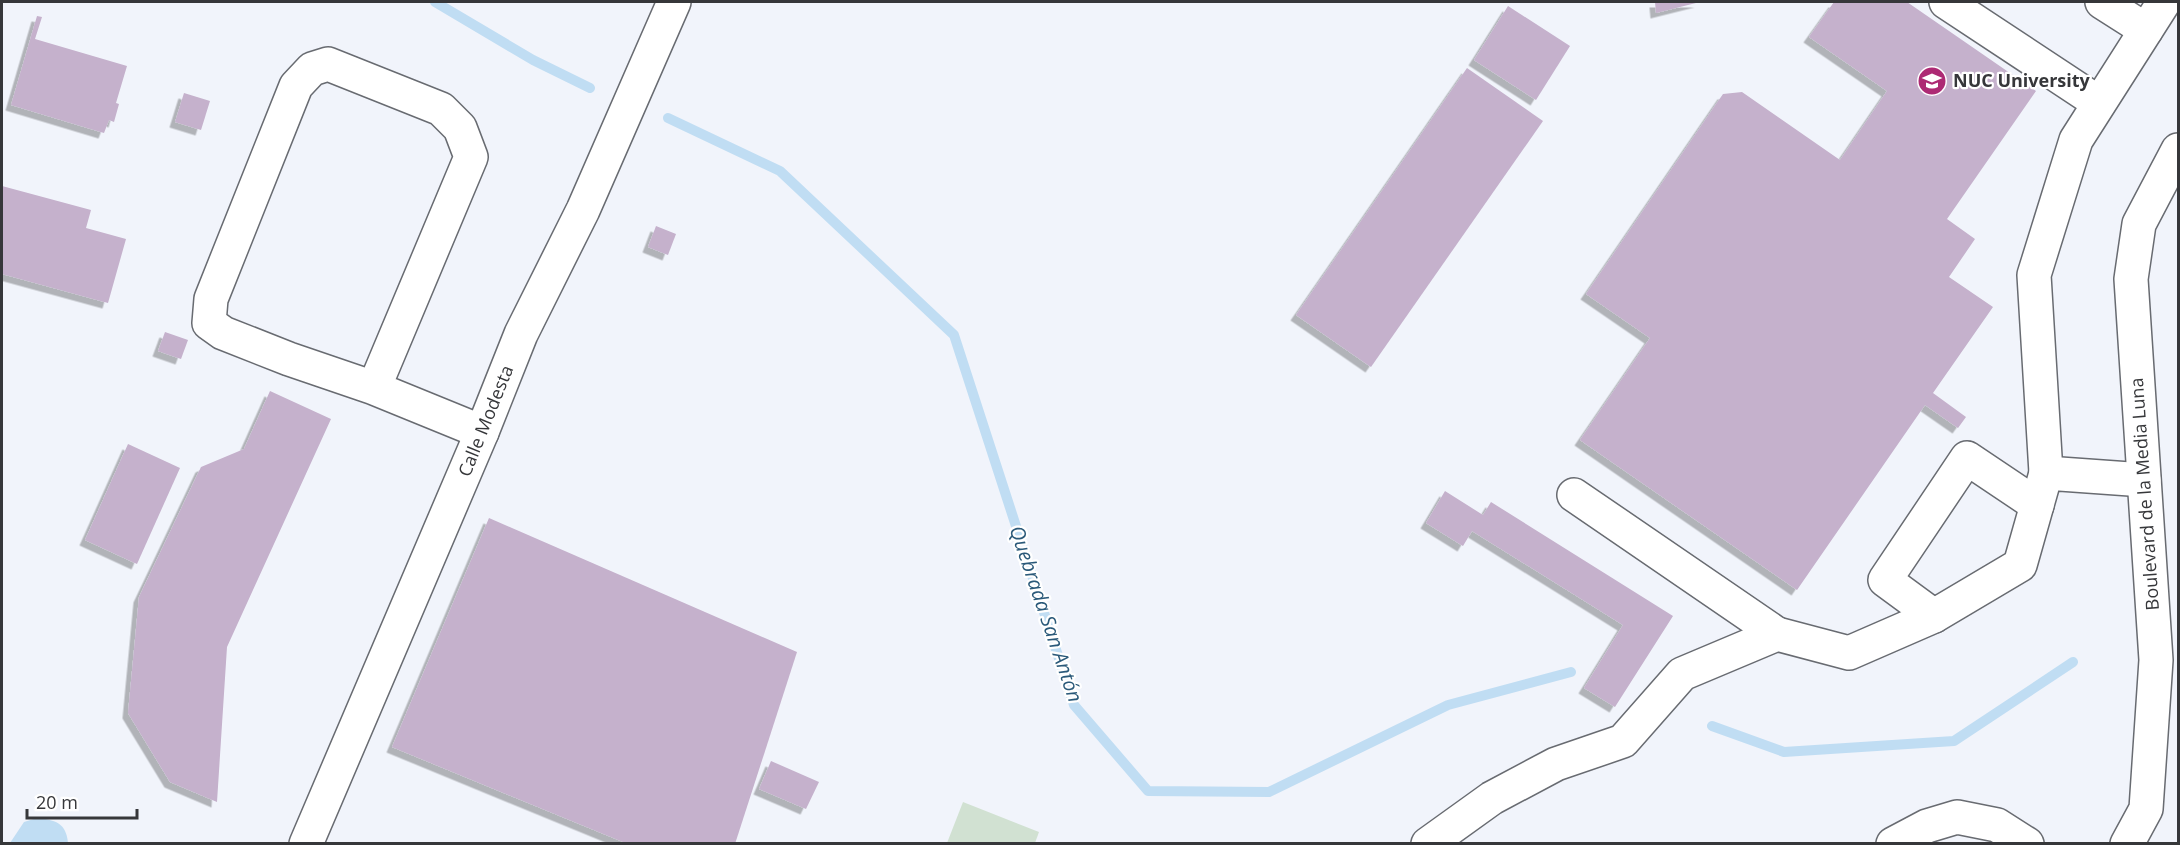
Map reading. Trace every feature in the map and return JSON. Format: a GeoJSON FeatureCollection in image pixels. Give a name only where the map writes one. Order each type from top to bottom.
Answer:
{"type":"FeatureCollection","features":[{"type":"Feature","properties":{"kind":"street","name":"Calle Modesta"},"geometry":{"type":"LineString","coordinates":[[306,843],[482,432],[521,334],[583,210],[674,2]]}},
{"type":"Feature","properties":{"kind":"street"},"geometry":{"type":"LineString","coordinates":[[1946,2],[2099,103]]}},
{"type":"Feature","properties":{"kind":"street"},"geometry":{"type":"LineString","coordinates":[[2102,2],[2146,30]]}},
{"type":"Feature","properties":{"kind":"street"},"geometry":{"type":"LineString","coordinates":[[1574,495],[1777,634],[1849,653],[1934,616],[2020,565],[2046,473],[2034,275],[2076,140],[2164,2]]}},
{"type":"Feature","properties":{"kind":"street"},"geometry":{"type":"LineString","coordinates":[[374,387],[471,157],[460,128],[441,109],[328,64],[312,69],[297,86],[211,299],[209,323],[223,333],[289,359],[374,387],[482,432]]}},
{"type":"Feature","properties":{"kind":"street","name":"Boulevard de la Media Luna"},"geometry":{"type":"LineString","coordinates":[[2127,843],[2146,808],[2156,660],[2131,279],[2139,224],[2178,150]]}},
{"type":"Feature","properties":{"kind":"street"},"geometry":{"type":"LineString","coordinates":[[1934,616],[1885,580],[1967,458],[2037,505]]}},
{"type":"Feature","properties":{"kind":"street"},"geometry":{"type":"LineString","coordinates":[[2046,473],[2144,480]]}},
{"type":"Feature","properties":{"kind":"street"},"geometry":{"type":"LineString","coordinates":[[1428,843],[1492,798],[1556,764],[1623,741],[1682,674],[1777,634]]}},
{"type":"Feature","properties":{"kind":"street"},"geometry":{"type":"LineString","coordinates":[[1893,843],[1927,826],[1957,817],[1998,825],[2026,843]]}},
{"type":"Feature","properties":{"kind":"green space"},"geometry":{"type":"Polygon","coordinates":[[[963,802],[1039,832],[1035,843],[947,843],[963,802]]]}},
{"type":"Feature","properties":{"kind":"water"},"geometry":{"type":"Polygon","coordinates":[[[37,818],[59,824],[65,831],[68,843],[10,843],[24,822],[37,818]]]}},
{"type":"Feature","properties":{"kind":"building"},"geometry":{"type":"Polygon","coordinates":[[[1655,2],[1700,2],[1656,13],[1655,2]]]}},
{"type":"Feature","properties":{"kind":"building"},"geometry":{"type":"Polygon","coordinates":[[[1834,2],[1907,2],[2036,91],[1947,219],[1975,239],[1949,277],[1993,307],[1933,393],[1966,417],[1958,428],[1925,405],[1797,590],[1580,440],[1650,338],[1586,294],[1723,94],[1742,92],[1840,160],[1887,91],[1809,37],[1834,2]]]}},
{"type":"Feature","properties":{"kind":"building"},"geometry":{"type":"Polygon","coordinates":[[[1508,6],[1570,46],[1536,100],[1474,60],[1508,6]]]}},
{"type":"Feature","properties":{"kind":"building"},"geometry":{"type":"Polygon","coordinates":[[[37,16],[42,17],[35,39],[127,66],[116,103],[119,104],[114,122],[109,120],[104,133],[11,105],[37,16]]]}},
{"type":"Feature","properties":{"kind":"building"},"geometry":{"type":"Polygon","coordinates":[[[1467,68],[1543,121],[1371,367],[1296,315],[1467,68]]]}},
{"type":"Feature","properties":{"kind":"building"},"geometry":{"type":"Polygon","coordinates":[[[184,93],[210,101],[201,130],[175,122],[184,93]]]}},
{"type":"Feature","properties":{"kind":"building"},"geometry":{"type":"Polygon","coordinates":[[[2,186],[91,210],[86,228],[126,239],[108,303],[2,274],[2,186]]]}},
{"type":"Feature","properties":{"kind":"building"},"geometry":{"type":"Polygon","coordinates":[[[656,226],[676,234],[668,255],[648,247],[656,226]]]}},
{"type":"Feature","properties":{"kind":"building"},"geometry":{"type":"Polygon","coordinates":[[[165,332],[188,340],[181,359],[158,351],[165,332]]]}},
{"type":"Feature","properties":{"kind":"building"},"geometry":{"type":"Polygon","coordinates":[[[270,391],[331,419],[227,647],[217,802],[170,782],[128,713],[139,597],[201,467],[244,449],[270,391]]]}},
{"type":"Feature","properties":{"kind":"building"},"geometry":{"type":"Polygon","coordinates":[[[128,444],[180,468],[137,564],[85,540],[128,444]]]}},
{"type":"Feature","properties":{"kind":"building"},"geometry":{"type":"Polygon","coordinates":[[[1445,491],[1483,515],[1491,502],[1673,616],[1615,707],[1584,688],[1623,625],[1472,531],[1463,546],[1426,523],[1445,491]]]}},
{"type":"Feature","properties":{"kind":"building"},"geometry":{"type":"Polygon","coordinates":[[[489,518],[797,652],[735,844],[628,844],[392,747],[489,518]]]}},
{"type":"Feature","properties":{"kind":"building"},"geometry":{"type":"Polygon","coordinates":[[[771,761],[819,782],[806,809],[759,789],[771,761]]]}},
{"type":"Feature","properties":{"kind":"waterway","name":"Quebrada San Antón"},"geometry":{"type":"LineString","coordinates":[[435,2],[533,60],[590,88]]}},
{"type":"Feature","properties":{"kind":"waterway","name":"Quebrada San Antón"},"geometry":{"type":"LineString","coordinates":[[668,118],[780,171],[954,335],[1074,705],[1148,791],[1269,792],[1448,705],[1571,672]]}},
{"type":"Feature","properties":{"kind":"waterway","name":"Quebrada San Antón"},"geometry":{"type":"LineString","coordinates":[[1712,726],[1784,752],[1954,741],[2073,662]]}},
{"type":"Feature","properties":{"kind":"place","name":"NUC University"},"geometry":{"type":"Point","coordinates":[1932,81]}}]}
